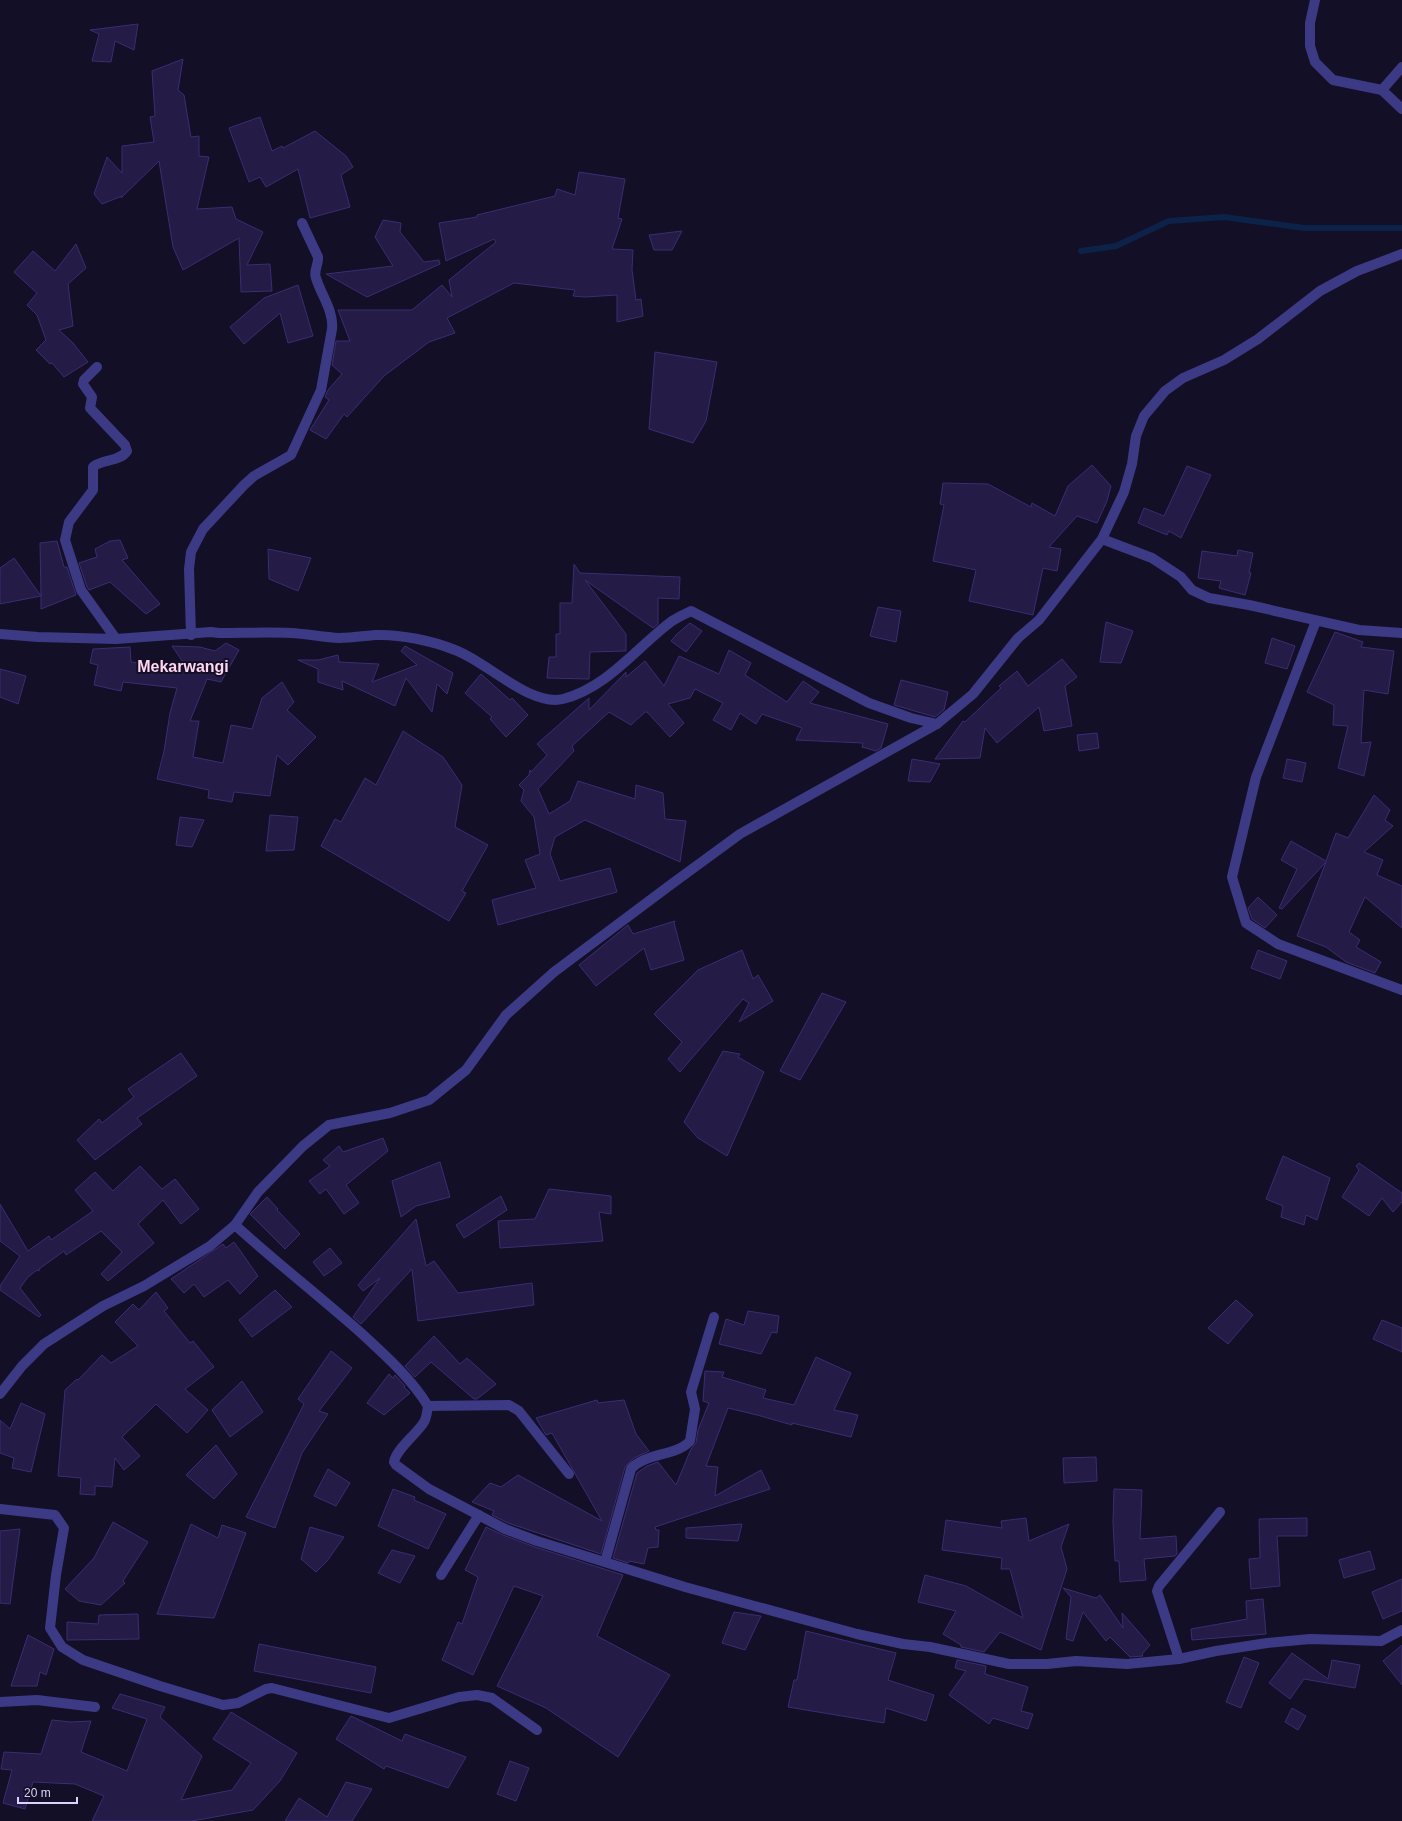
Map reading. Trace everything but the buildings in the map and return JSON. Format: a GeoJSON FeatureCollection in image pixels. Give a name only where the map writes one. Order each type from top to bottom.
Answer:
{"type":"FeatureCollection","features":[{"type":"Feature","properties":{"kind":"street"},"geometry":{"type":"LineString","coordinates":[[1315,0],[1310,23],[1310,46],[1315,62],[1333,80],[1382,90],[1402,109]]}},
{"type":"Feature","properties":{"kind":"street"},"geometry":{"type":"LineString","coordinates":[[1382,90],[1402,67]]}},
{"type":"Feature","properties":{"kind":"street"},"geometry":{"type":"LineString","coordinates":[[191,635],[188,569],[191,552],[203,529],[254,476],[291,455],[321,390],[332,329],[332,320],[315,276],[319,262],[318,257],[302,223]]}},
{"type":"Feature","properties":{"kind":"street"},"geometry":{"type":"LineString","coordinates":[[0,1394],[22,1366],[44,1344],[103,1306],[144,1286],[210,1246],[235,1225],[258,1192],[303,1146],[329,1125],[390,1113],[429,1100],[466,1070],[506,1015],[554,972],[667,887],[740,834],[937,724],[973,694],[1018,638],[1039,620],[1102,539],[1124,492],[1132,464],[1136,436],[1144,416],[1165,391],[1183,378],[1224,360],[1258,339],[1320,290],[1357,271],[1402,254]]}},
{"type":"Feature","properties":{"kind":"street"},"geometry":{"type":"LineString","coordinates":[[96,367],[84,380],[83,384],[92,397],[90,408],[125,446],[127,451],[122,456],[93,467],[93,490],[69,522],[65,540],[81,590],[116,639]]}},
{"type":"Feature","properties":{"kind":"street"},"geometry":{"type":"LineString","coordinates":[[1102,539],[1152,558],[1181,577],[1192,590],[1208,598],[1249,605],[1359,630],[1402,633]]}},
{"type":"Feature","properties":{"kind":"street"},"geometry":{"type":"LineString","coordinates":[[0,634],[38,637],[116,639],[191,635],[211,632],[219,634],[283,633],[340,638],[377,635],[411,638],[455,650],[476,659],[510,682],[536,697],[553,700],[562,699],[584,691],[600,681],[632,657],[673,620],[691,611],[869,704],[911,718],[937,724]]}},
{"type":"Feature","properties":{"kind":"street"},"geometry":{"type":"LineString","coordinates":[[1316,621],[1256,777],[1232,876],[1246,923],[1278,944],[1402,990]]}},
{"type":"Feature","properties":{"kind":"street"},"geometry":{"type":"LineString","coordinates":[[235,1225],[326,1301],[382,1352],[419,1390],[428,1406],[425,1421],[397,1454],[394,1462],[396,1465],[429,1489],[505,1529],[685,1587],[857,1634],[903,1644],[930,1647],[1009,1664],[1047,1664],[1076,1661],[1127,1664],[1179,1659],[1216,1651],[1310,1639],[1381,1641],[1402,1630]]}},
{"type":"Feature","properties":{"kind":"street"},"geometry":{"type":"LineString","coordinates":[[605,1562],[631,1469],[638,1463],[682,1447],[690,1441],[695,1409],[691,1392],[714,1317]]}},
{"type":"Feature","properties":{"kind":"street"},"geometry":{"type":"LineString","coordinates":[[428,1406],[509,1405],[519,1411],[569,1474]]}},
{"type":"Feature","properties":{"kind":"street"},"geometry":{"type":"LineString","coordinates":[[0,1510],[55,1515],[64,1528],[56,1575],[50,1628],[62,1647],[83,1660],[223,1705],[238,1703],[266,1689],[272,1688],[389,1718],[459,1697],[477,1695],[485,1696],[492,1698],[537,1730]]}},
{"type":"Feature","properties":{"kind":"street"},"geometry":{"type":"LineString","coordinates":[[1179,1659],[1157,1591],[1159,1586],[1220,1512]]}},
{"type":"Feature","properties":{"kind":"street"},"geometry":{"type":"LineString","coordinates":[[441,1575],[479,1515]]}},
{"type":"Feature","properties":{"kind":"street"},"geometry":{"type":"LineString","coordinates":[[0,1702],[37,1700],[95,1707]]}},
{"type":"Feature","properties":{"kind":"waterway"},"geometry":{"type":"LineString","coordinates":[[1081,251],[1116,246],[1169,221],[1224,217],[1304,228],[1402,228]]}},
{"type":"Feature","properties":{"kind":"district","name":"Mekarwangi"},"geometry":{"type":"Point","coordinates":[183,666]}}]}
